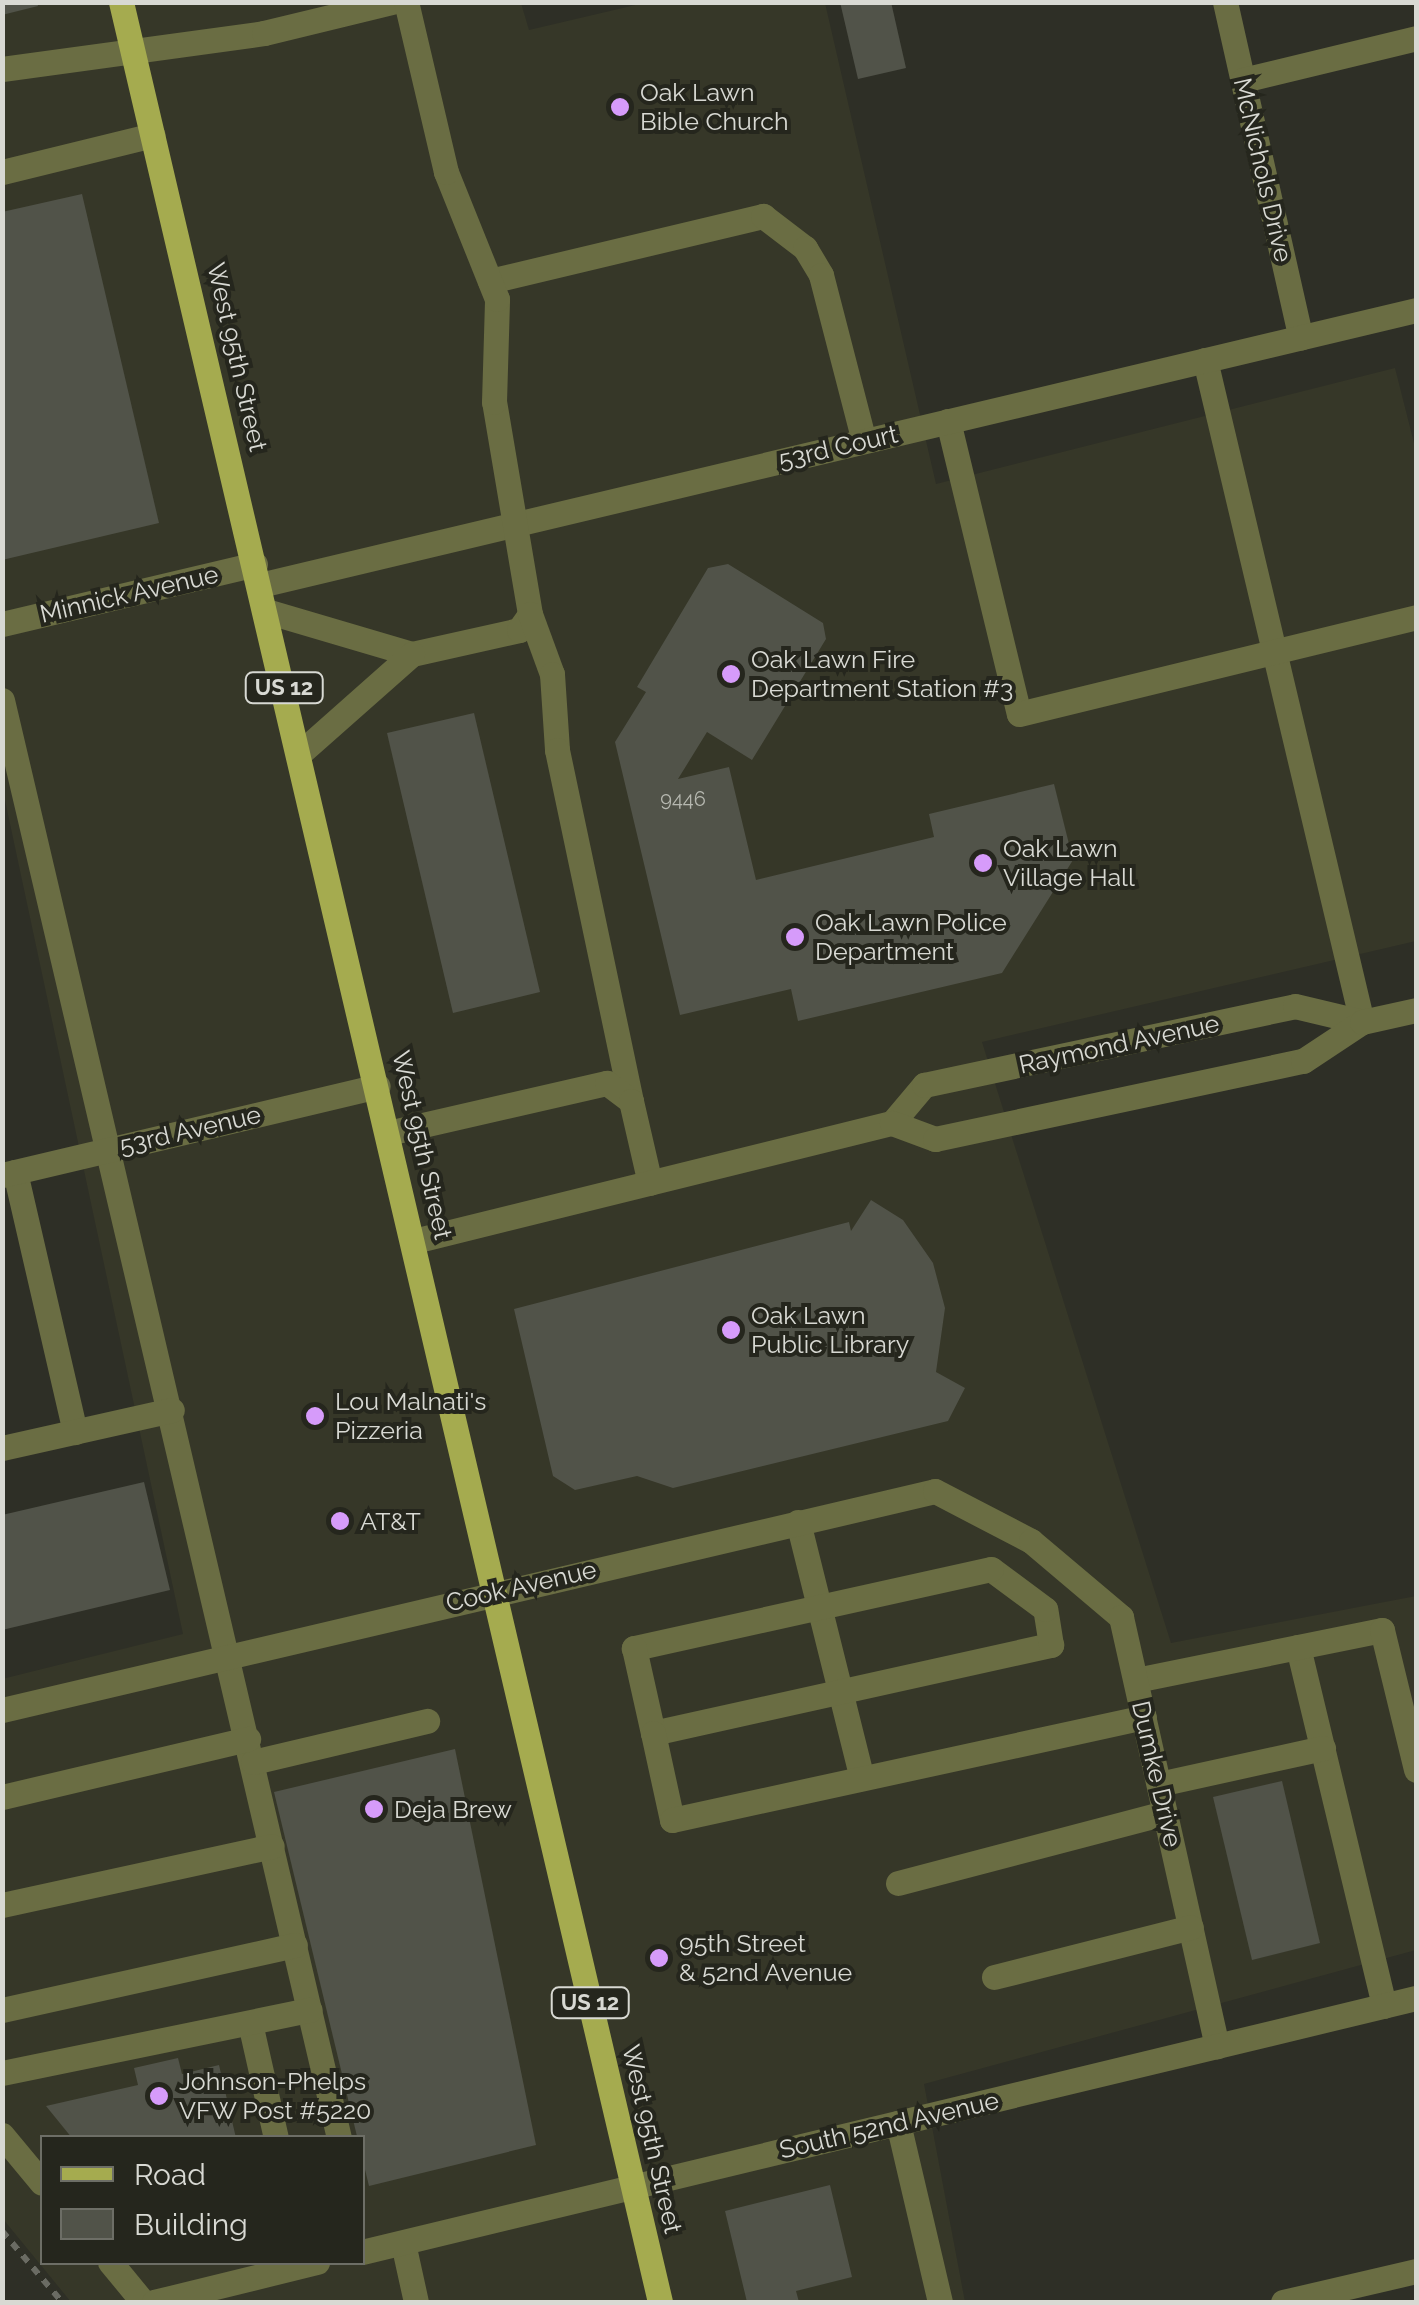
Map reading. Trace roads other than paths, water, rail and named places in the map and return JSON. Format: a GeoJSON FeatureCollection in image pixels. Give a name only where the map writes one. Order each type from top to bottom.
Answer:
{"type":"FeatureCollection","features":[{"type":"Feature","properties":{"kind":"main road","name":"West 95th Street"},"geometry":{"type":"LineString","coordinates":[[121,2],[660,2302]]}},
{"type":"Feature","properties":{"kind":"street"},"geometry":{"type":"LineString","coordinates":[[2,69],[134,54],[392,2]]}},
{"type":"Feature","properties":{"kind":"street"},"geometry":{"type":"LineString","coordinates":[[406,2],[446,172],[490,281],[509,526],[530,614],[552,674],[557,750],[650,1182]]}},
{"type":"Feature","properties":{"kind":"street","name":"McNichols Drive"},"geometry":{"type":"LineString","coordinates":[[1225,2],[1301,338]]}},
{"type":"Feature","properties":{"kind":"street"},"geometry":{"type":"LineString","coordinates":[[1243,80],[1416,38]]}},
{"type":"Feature","properties":{"kind":"street"},"geometry":{"type":"LineString","coordinates":[[2,172],[153,135]]}},
{"type":"Feature","properties":{"kind":"street"},"geometry":{"type":"LineString","coordinates":[[490,281],[763,216],[805,248],[821,275],[864,441]]}},
{"type":"Feature","properties":{"kind":"street","name":"53rd Court"},"geometry":{"type":"LineString","coordinates":[[257,574],[509,526],[1416,310]]}},
{"type":"Feature","properties":{"kind":"street"},"geometry":{"type":"LineString","coordinates":[[1205,360],[1362,1022]]}},
{"type":"Feature","properties":{"kind":"street"},"geometry":{"type":"LineString","coordinates":[[948,421],[1019,714],[1416,617]]}},
{"type":"Feature","properties":{"kind":"street","name":"Minnick Avenue"},"geometry":{"type":"LineString","coordinates":[[2,624],[257,574]]}},
{"type":"Feature","properties":{"kind":"street"},"geometry":{"type":"LineString","coordinates":[[266,611],[412,654]]}},
{"type":"Feature","properties":{"kind":"street"},"geometry":{"type":"LineString","coordinates":[[299,754],[412,654],[519,630],[530,614]]}},
{"type":"Feature","properties":{"kind":"street"},"geometry":{"type":"LineString","coordinates":[[2,700],[112,1148],[338,2135]]}},
{"type":"Feature","properties":{"kind":"street","name":"Raymond Avenue"},"geometry":{"type":"LineString","coordinates":[[1362,1022],[1295,1006],[924,1085],[892,1122],[935,1139],[1303,1062],[1362,1022],[1416,1010]]}},
{"type":"Feature","properties":{"kind":"street"},"geometry":{"type":"LineString","coordinates":[[388,1132],[607,1083],[631,1101]]}},
{"type":"Feature","properties":{"kind":"street","name":"53rd Avenue"},"geometry":{"type":"LineString","coordinates":[[9,1174],[378,1086]]}},
{"type":"Feature","properties":{"kind":"street"},"geometry":{"type":"LineString","coordinates":[[414,1242],[892,1122]]}},
{"type":"Feature","properties":{"kind":"street"},"geometry":{"type":"LineString","coordinates":[[9,1174],[75,1432]]}},
{"type":"Feature","properties":{"kind":"street"},"geometry":{"type":"LineString","coordinates":[[2,1448],[172,1410]]}},
{"type":"Feature","properties":{"kind":"street","name":"Cook Avenue"},"geometry":{"type":"LineString","coordinates":[[2,1710],[935,1491],[1031,1540]]}},
{"type":"Feature","properties":{"kind":"street"},"geometry":{"type":"LineString","coordinates":[[798,1522],[862,1778]]}},
{"type":"Feature","properties":{"kind":"street","name":"Dumke Drive"},"geometry":{"type":"LineString","coordinates":[[1031,1540],[1121,1618],[1217,2046]]}},
{"type":"Feature","properties":{"kind":"street"},"geometry":{"type":"LineString","coordinates":[[653,1734],[1051,1645],[1045,1609],[990,1569],[634,1648],[653,1734],[672,1820],[1144,1717]]}},
{"type":"Feature","properties":{"kind":"street"},"geometry":{"type":"LineString","coordinates":[[1136,1680],[1382,1630],[1416,1770]]}},
{"type":"Feature","properties":{"kind":"street"},"geometry":{"type":"LineString","coordinates":[[1298,1647],[1384,2006]]}},
{"type":"Feature","properties":{"kind":"street"},"geometry":{"type":"LineString","coordinates":[[2,1797],[428,1722]]}},
{"type":"Feature","properties":{"kind":"street"},"geometry":{"type":"LineString","coordinates":[[1159,1784],[1323,1748]]}},
{"type":"Feature","properties":{"kind":"street"},"geometry":{"type":"LineString","coordinates":[[898,1883],[1165,1813]]}},
{"type":"Feature","properties":{"kind":"street"},"geometry":{"type":"LineString","coordinates":[[2,1905],[272,1846]]}},
{"type":"Feature","properties":{"kind":"street"},"geometry":{"type":"LineString","coordinates":[[994,1977],[1191,1928]]}},
{"type":"Feature","properties":{"kind":"street"},"geometry":{"type":"LineString","coordinates":[[2,2010],[295,1944]]}},
{"type":"Feature","properties":{"kind":"street","name":"South 52nd Avenue"},"geometry":{"type":"LineString","coordinates":[[365,2248],[402,2243],[1416,1998]]}},
{"type":"Feature","properties":{"kind":"street"},"geometry":{"type":"LineString","coordinates":[[2,2072],[310,2010]]}},
{"type":"Feature","properties":{"kind":"street"},"geometry":{"type":"LineString","coordinates":[[250,2023],[275,2135]]}},
{"type":"Feature","properties":{"kind":"street"},"geometry":{"type":"LineString","coordinates":[[898,2123],[940,2302]]}},
{"type":"Feature","properties":{"kind":"street"},"geometry":{"type":"LineString","coordinates":[[2,2135],[40,2181]]}},
{"type":"Feature","properties":{"kind":"street"},"geometry":{"type":"LineString","coordinates":[[402,2243],[416,2302]]}},
{"type":"Feature","properties":{"kind":"street"},"geometry":{"type":"LineString","coordinates":[[113,2265],[144,2302]]}},
{"type":"Feature","properties":{"kind":"street"},"geometry":{"type":"LineString","coordinates":[[154,2302],[301,2265]]}},
{"type":"Feature","properties":{"kind":"street"},"geometry":{"type":"LineString","coordinates":[[1283,2302],[1416,2270]]}},
{"type":"Feature","properties":{"kind":"place","name":"Oak Lawn Bible Church"},"geometry":{"type":"Point","coordinates":[620,107]}},
{"type":"Feature","properties":{"kind":"place","name":"Oak Lawn Fire Department Station #3"},"geometry":{"type":"Point","coordinates":[731,674]}},
{"type":"Feature","properties":{"kind":"place","name":"Oak Lawn Village Hall"},"geometry":{"type":"Point","coordinates":[983,863]}},
{"type":"Feature","properties":{"kind":"place","name":"Oak Lawn Police Department"},"geometry":{"type":"Point","coordinates":[795,937]}},
{"type":"Feature","properties":{"kind":"place","name":"Oak Lawn Public Library"},"geometry":{"type":"Point","coordinates":[731,1330]}},
{"type":"Feature","properties":{"kind":"place","name":"Lou Malnati's Pizzeria"},"geometry":{"type":"Point","coordinates":[315,1416]}},
{"type":"Feature","properties":{"kind":"place","name":"AT&T"},"geometry":{"type":"Point","coordinates":[340,1521]}},
{"type":"Feature","properties":{"kind":"place","name":"Deja Brew"},"geometry":{"type":"Point","coordinates":[374,1809]}},
{"type":"Feature","properties":{"kind":"place","name":"95th Street & 52nd Avenue"},"geometry":{"type":"Point","coordinates":[659,1958]}},
{"type":"Feature","properties":{"kind":"place","name":"Johnson-Phelps VFW Post #5220"},"geometry":{"type":"Point","coordinates":[159,2096]}}]}
